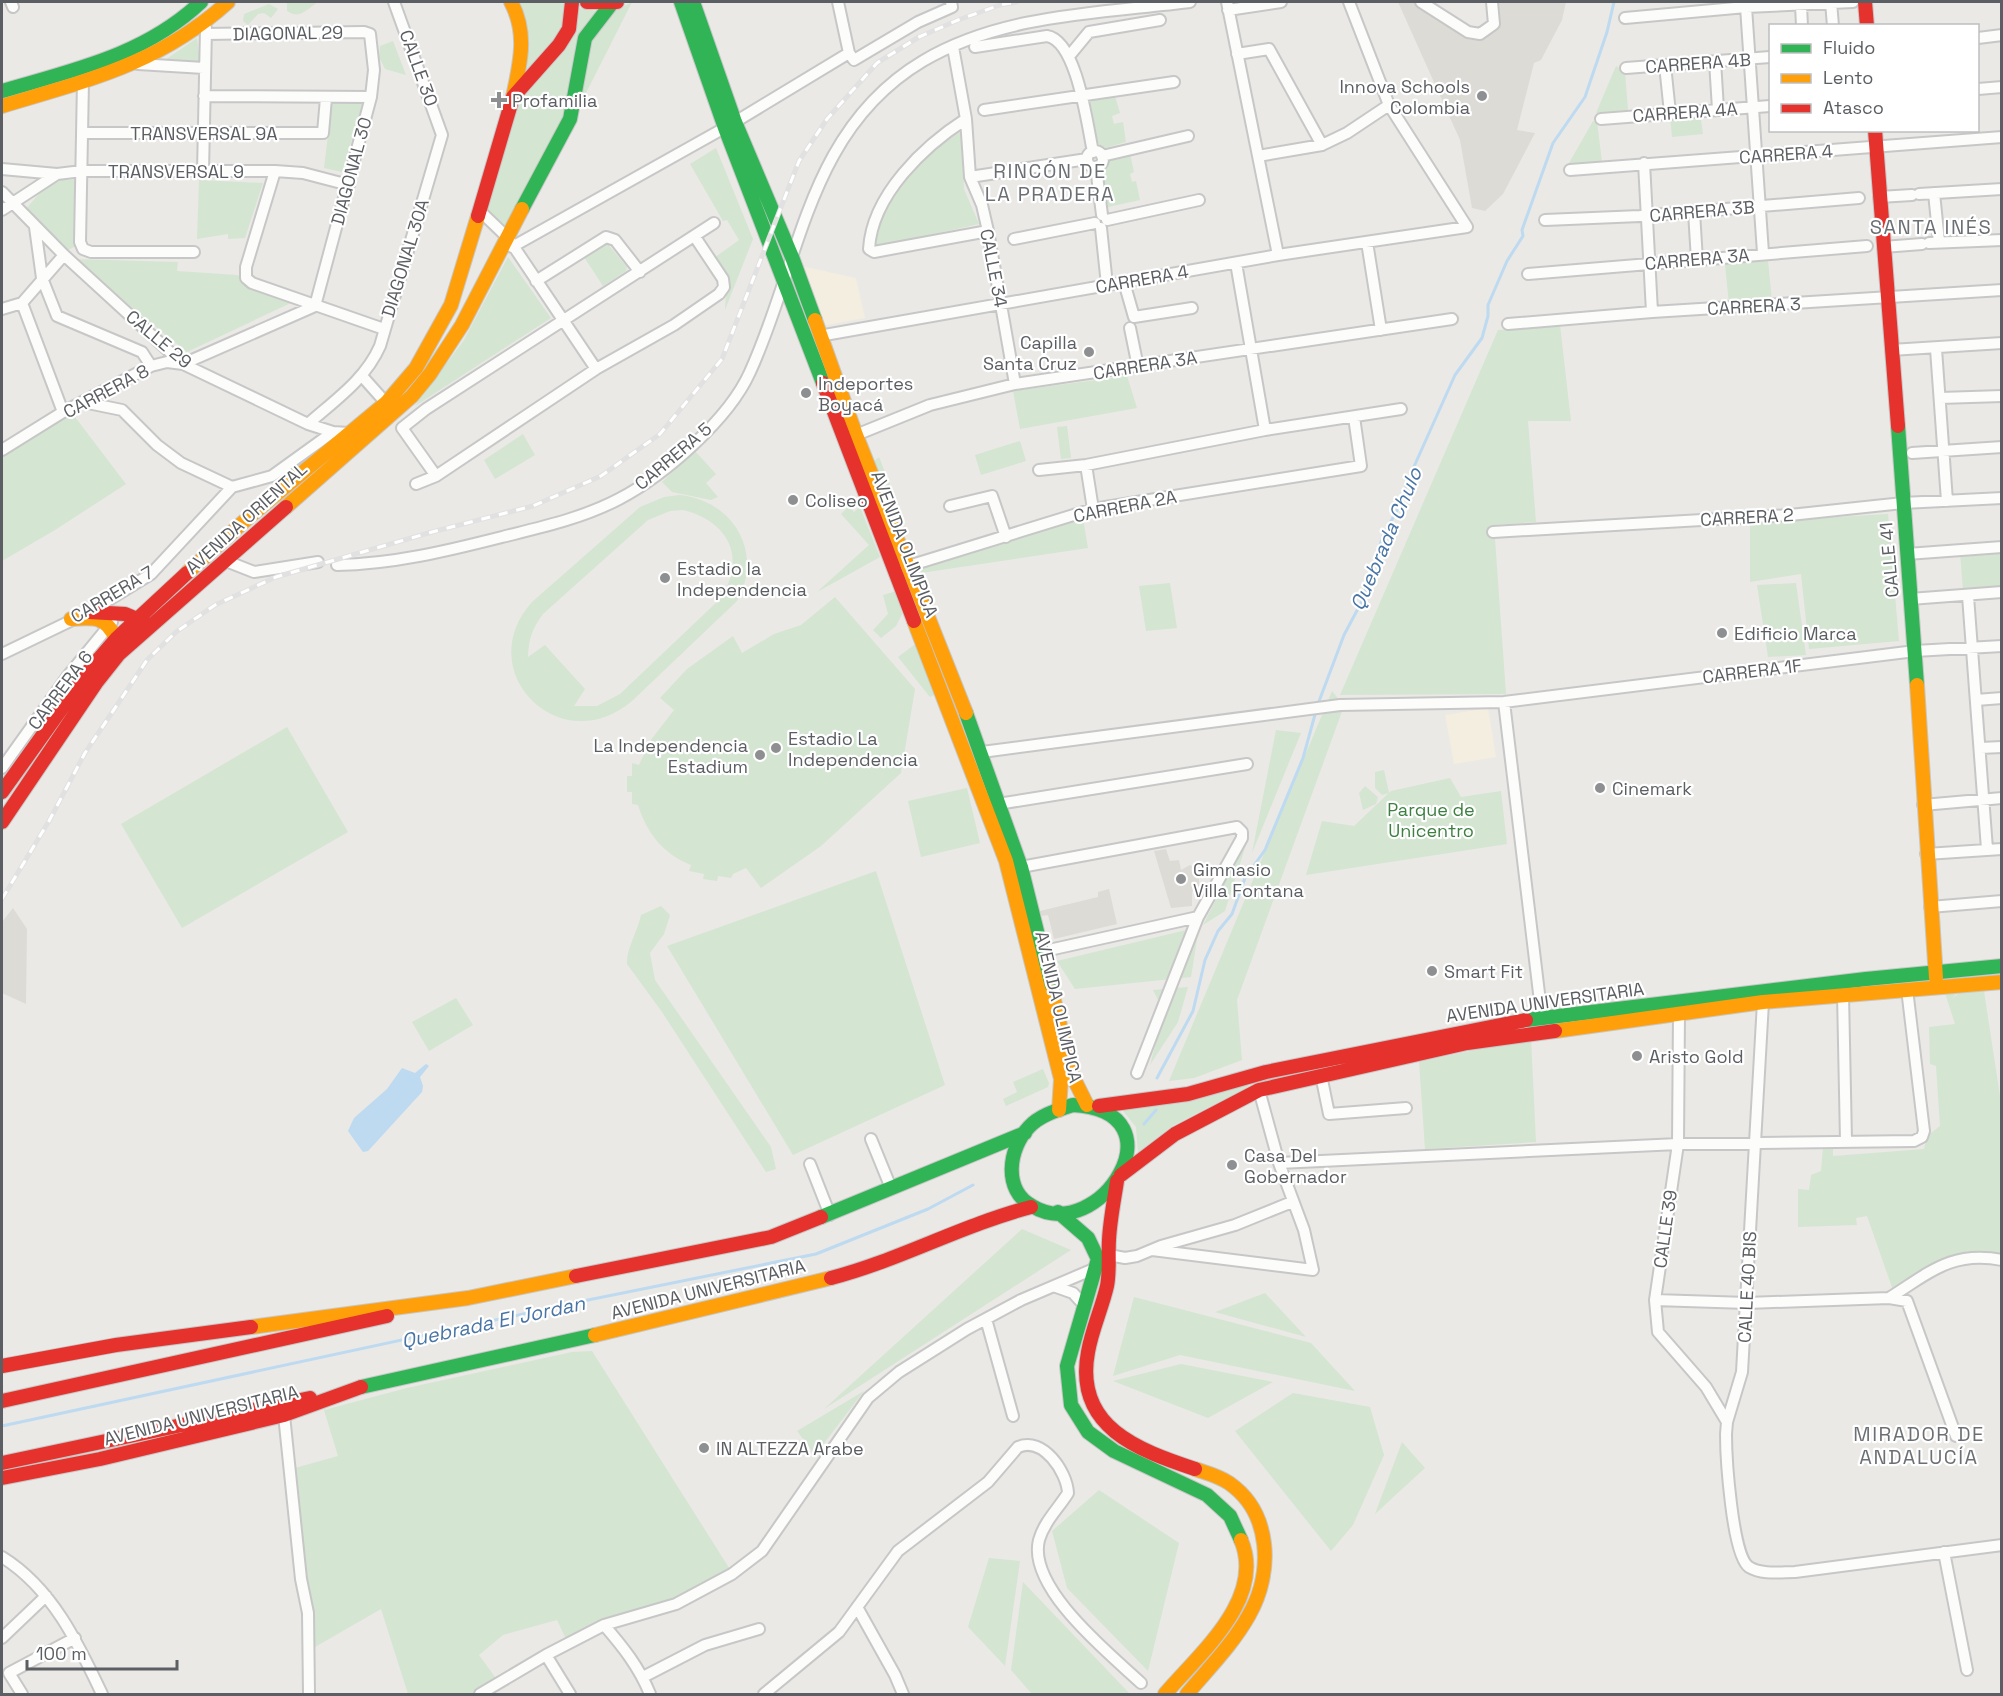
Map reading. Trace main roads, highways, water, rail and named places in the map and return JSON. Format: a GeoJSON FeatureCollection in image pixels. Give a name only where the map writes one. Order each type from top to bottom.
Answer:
{"type":"FeatureCollection","features":[{"type":"Feature","properties":{"kind":"main road"},"geometry":{"type":"LineString","coordinates":[[2,91],[134,48],[176,27],[201,2]]}},
{"type":"Feature","properties":{"kind":"main road"},"geometry":{"type":"LineString","coordinates":[[2,106],[137,64],[206,29],[228,2]]}},
{"type":"Feature","properties":{"kind":"main road"},"geometry":{"type":"LineString","coordinates":[[511,2],[523,25],[523,44],[513,97]]}},
{"type":"Feature","properties":{"kind":"main road","name":"AVENIDA ORIENTAL"},"geometry":{"type":"LineString","coordinates":[[2,822],[96,683],[143,621],[249,517],[386,403],[416,368],[440,328],[458,286],[513,97],[559,45],[569,29],[572,2]]}},
{"type":"Feature","properties":{"kind":"main road"},"geometry":{"type":"LineString","coordinates":[[587,2],[615,2]]}},
{"type":"Feature","properties":{"kind":"main road","name":"AVENIDA ORIENTAL"},"geometry":{"type":"LineString","coordinates":[[2,792],[90,669],[116,639],[226,561],[377,428],[424,381],[462,325],[510,242],[550,155],[566,132],[575,101],[585,38],[591,27],[615,2]]}},
{"type":"Feature","properties":{"kind":"main road","name":"AVENIDA OLIMPICA"},"geometry":{"type":"LineString","coordinates":[[681,2],[730,125],[785,279],[851,437],[902,568],[1006,861],[1061,1079],[1059,1110]]}},
{"type":"Feature","properties":{"kind":"main road","name":"AVENIDA OLIMPICA"},"geometry":{"type":"LineString","coordinates":[[693,2],[730,125],[792,257],[851,437]]}},
{"type":"Feature","properties":{"kind":"main road"},"geometry":{"type":"LineString","coordinates":[[1865,2],[1866,24]]}},
{"type":"Feature","properties":{"kind":"main road","name":"CALLE 41"},"geometry":{"type":"LineString","coordinates":[[1875,132],[1915,651],[1926,854],[1937,987]]}},
{"type":"Feature","properties":{"kind":"main road","name":"AVENIDA OLIMPICA"},"geometry":{"type":"LineString","coordinates":[[902,568],[982,752],[1021,867],[1072,1075],[1093,1105]]}},
{"type":"Feature","properties":{"kind":"main road"},"geometry":{"type":"LineString","coordinates":[[89,612],[120,613],[143,621]]}},
{"type":"Feature","properties":{"kind":"main road"},"geometry":{"type":"LineString","coordinates":[[71,619],[98,616],[110,624],[116,639]]}},
{"type":"Feature","properties":{"kind":"main road","name":"AVENIDA UNIVERSITARIA"},"geometry":{"type":"LineString","coordinates":[[1093,1105],[1188,1094],[1266,1072],[1461,1030],[1542,1018],[1935,971],[2001,966]]}},
{"type":"Feature","properties":{"kind":"main road","name":"AVENIDA UNIVERSITARIA"},"geometry":{"type":"LineString","coordinates":[[1119,1178],[1175,1134],[1259,1090],[1320,1075],[1509,1035],[1763,1002],[2001,982]]}},
{"type":"Feature","properties":{"kind":"main road"},"geometry":{"type":"LineString","coordinates":[[1119,1178],[1084,1206],[1048,1214],[1031,1207],[1019,1196],[1012,1182],[1010,1167],[1015,1150],[1025,1133],[1037,1121],[1059,1110],[1093,1105],[1116,1118],[1125,1134],[1127,1151],[1119,1178],[1108,1280],[1085,1356],[1089,1395],[1100,1419],[1121,1440],[1216,1476],[1235,1487],[1254,1512],[1266,1540],[1267,1562],[1259,1592],[1249,1616],[1187,1695]]}},
{"type":"Feature","properties":{"kind":"main road","name":"AVENIDA UNIVERSITARIA"},"geometry":{"type":"LineString","coordinates":[[2,1366],[116,1345],[468,1298],[771,1237],[830,1215],[1025,1133]]}},
{"type":"Feature","properties":{"kind":"main road","name":"AVENIDA UNIVERSITARIA"},"geometry":{"type":"LineString","coordinates":[[2,1478],[100,1459],[284,1415],[365,1386],[702,1311],[851,1273],[921,1249],[990,1218],[1031,1207]]}},
{"type":"Feature","properties":{"kind":"main road"},"geometry":{"type":"LineString","coordinates":[[1058,1212],[1092,1243],[1098,1259],[1071,1347],[1066,1384],[1070,1406],[1080,1421],[1105,1446],[1144,1466],[1202,1490],[1226,1510],[1241,1534],[1247,1562],[1243,1592],[1234,1608],[1165,1695]]}},
{"type":"Feature","properties":{"kind":"main road"},"geometry":{"type":"LineString","coordinates":[[2,1401],[468,1298]]}},
{"type":"Feature","properties":{"kind":"main road"},"geometry":{"type":"LineString","coordinates":[[2,1463],[365,1386]]}},
{"type":"Feature","properties":{"kind":"water"},"geometry":{"type":"Polygon","coordinates":[[[426,1064],[429,1066],[420,1077],[422,1092],[368,1151],[363,1152],[348,1131],[354,1118],[387,1089],[402,1068],[415,1073],[426,1064]]]}},
{"type":"Feature","properties":{"kind":"waterway","name":"Quebrada Chulo"},"geometry":{"type":"LineString","coordinates":[[1318,704],[1344,635],[1361,603],[1383,536],[1401,503],[1408,480],[1455,375],[1482,338],[1488,316],[1488,305],[1507,261],[1523,236],[1522,230],[1553,143],[1585,97],[1607,32],[1614,2]]}},
{"type":"Feature","properties":{"kind":"waterway","name":"Quebrada Chulo"},"geometry":{"type":"LineString","coordinates":[[1157,1078],[1193,1011],[1205,960],[1218,931],[1232,914],[1245,878],[1265,850],[1303,758],[1316,711]]}},
{"type":"Feature","properties":{"kind":"waterway","name":"Quebrada El Jordan"},"geometry":{"type":"LineString","coordinates":[[1144,1124],[1156,1110]]}},
{"type":"Feature","properties":{"kind":"waterway","name":"Quebrada El Jordan"},"geometry":{"type":"LineString","coordinates":[[2,1426],[588,1300],[816,1254],[928,1209],[973,1185]]}},
{"type":"Feature","properties":{"kind":"railway"},"geometry":{"type":"LineString","coordinates":[[2,899],[49,821],[85,753],[147,660],[176,632],[215,605],[276,577],[432,532],[533,506],[601,476],[660,434],[722,359],[799,161],[827,119],[877,63],[919,37],[958,20],[1000,5],[1017,2]]}},
{"type":"Feature","properties":{"kind":"place","name":"Innova Schools Colombia"},"geometry":{"type":"Point","coordinates":[1482,96]}},
{"type":"Feature","properties":{"kind":"place","name":"Profamilia"},"geometry":{"type":"Point","coordinates":[499,100]}},
{"type":"Feature","properties":{"kind":"place","name":"Capilla Santa Cruz"},"geometry":{"type":"Point","coordinates":[1089,352]}},
{"type":"Feature","properties":{"kind":"place","name":"Indeportes Boyacá"},"geometry":{"type":"Point","coordinates":[806,393]}},
{"type":"Feature","properties":{"kind":"place","name":"Coliseo"},"geometry":{"type":"Point","coordinates":[793,500]}},
{"type":"Feature","properties":{"kind":"place","name":"Estadio la Independencia"},"geometry":{"type":"Point","coordinates":[665,578]}},
{"type":"Feature","properties":{"kind":"place","name":"Edificio Marca"},"geometry":{"type":"Point","coordinates":[1722,633]}},
{"type":"Feature","properties":{"kind":"place","name":"Estadio La Independencia"},"geometry":{"type":"Point","coordinates":[776,748]}},
{"type":"Feature","properties":{"kind":"place","name":"La Independencia Estadium"},"geometry":{"type":"Point","coordinates":[760,755]}},
{"type":"Feature","properties":{"kind":"place","name":"Cinemark"},"geometry":{"type":"Point","coordinates":[1600,788]}},
{"type":"Feature","properties":{"kind":"place","name":"Gimnasio Villa Fontana"},"geometry":{"type":"Point","coordinates":[1181,879]}},
{"type":"Feature","properties":{"kind":"place","name":"Smart Fit"},"geometry":{"type":"Point","coordinates":[1432,971]}},
{"type":"Feature","properties":{"kind":"place","name":"Aristo Gold"},"geometry":{"type":"Point","coordinates":[1637,1056]}},
{"type":"Feature","properties":{"kind":"place","name":"Casa Del Gobernador"},"geometry":{"type":"Point","coordinates":[1232,1165]}},
{"type":"Feature","properties":{"kind":"place","name":"IN ALTEZZA Arabe"},"geometry":{"type":"Point","coordinates":[704,1448]}},
{"type":"Feature","properties":{"kind":"district","name":"RINCÓN DE LA PRADERA"},"geometry":{"type":"Point","coordinates":[1050,182]}},
{"type":"Feature","properties":{"kind":"district","name":"SANTA INÉS"},"geometry":{"type":"Point","coordinates":[1931,227]}},
{"type":"Feature","properties":{"kind":"district","name":"MIRADOR DE ANDALUCÍA"},"geometry":{"type":"Point","coordinates":[1919,1446]}},
{"type":"Feature","properties":{"kind":"park label","name":"Parque de Unicentro"},"geometry":{"type":"Point","coordinates":[1431,819]}}]}
